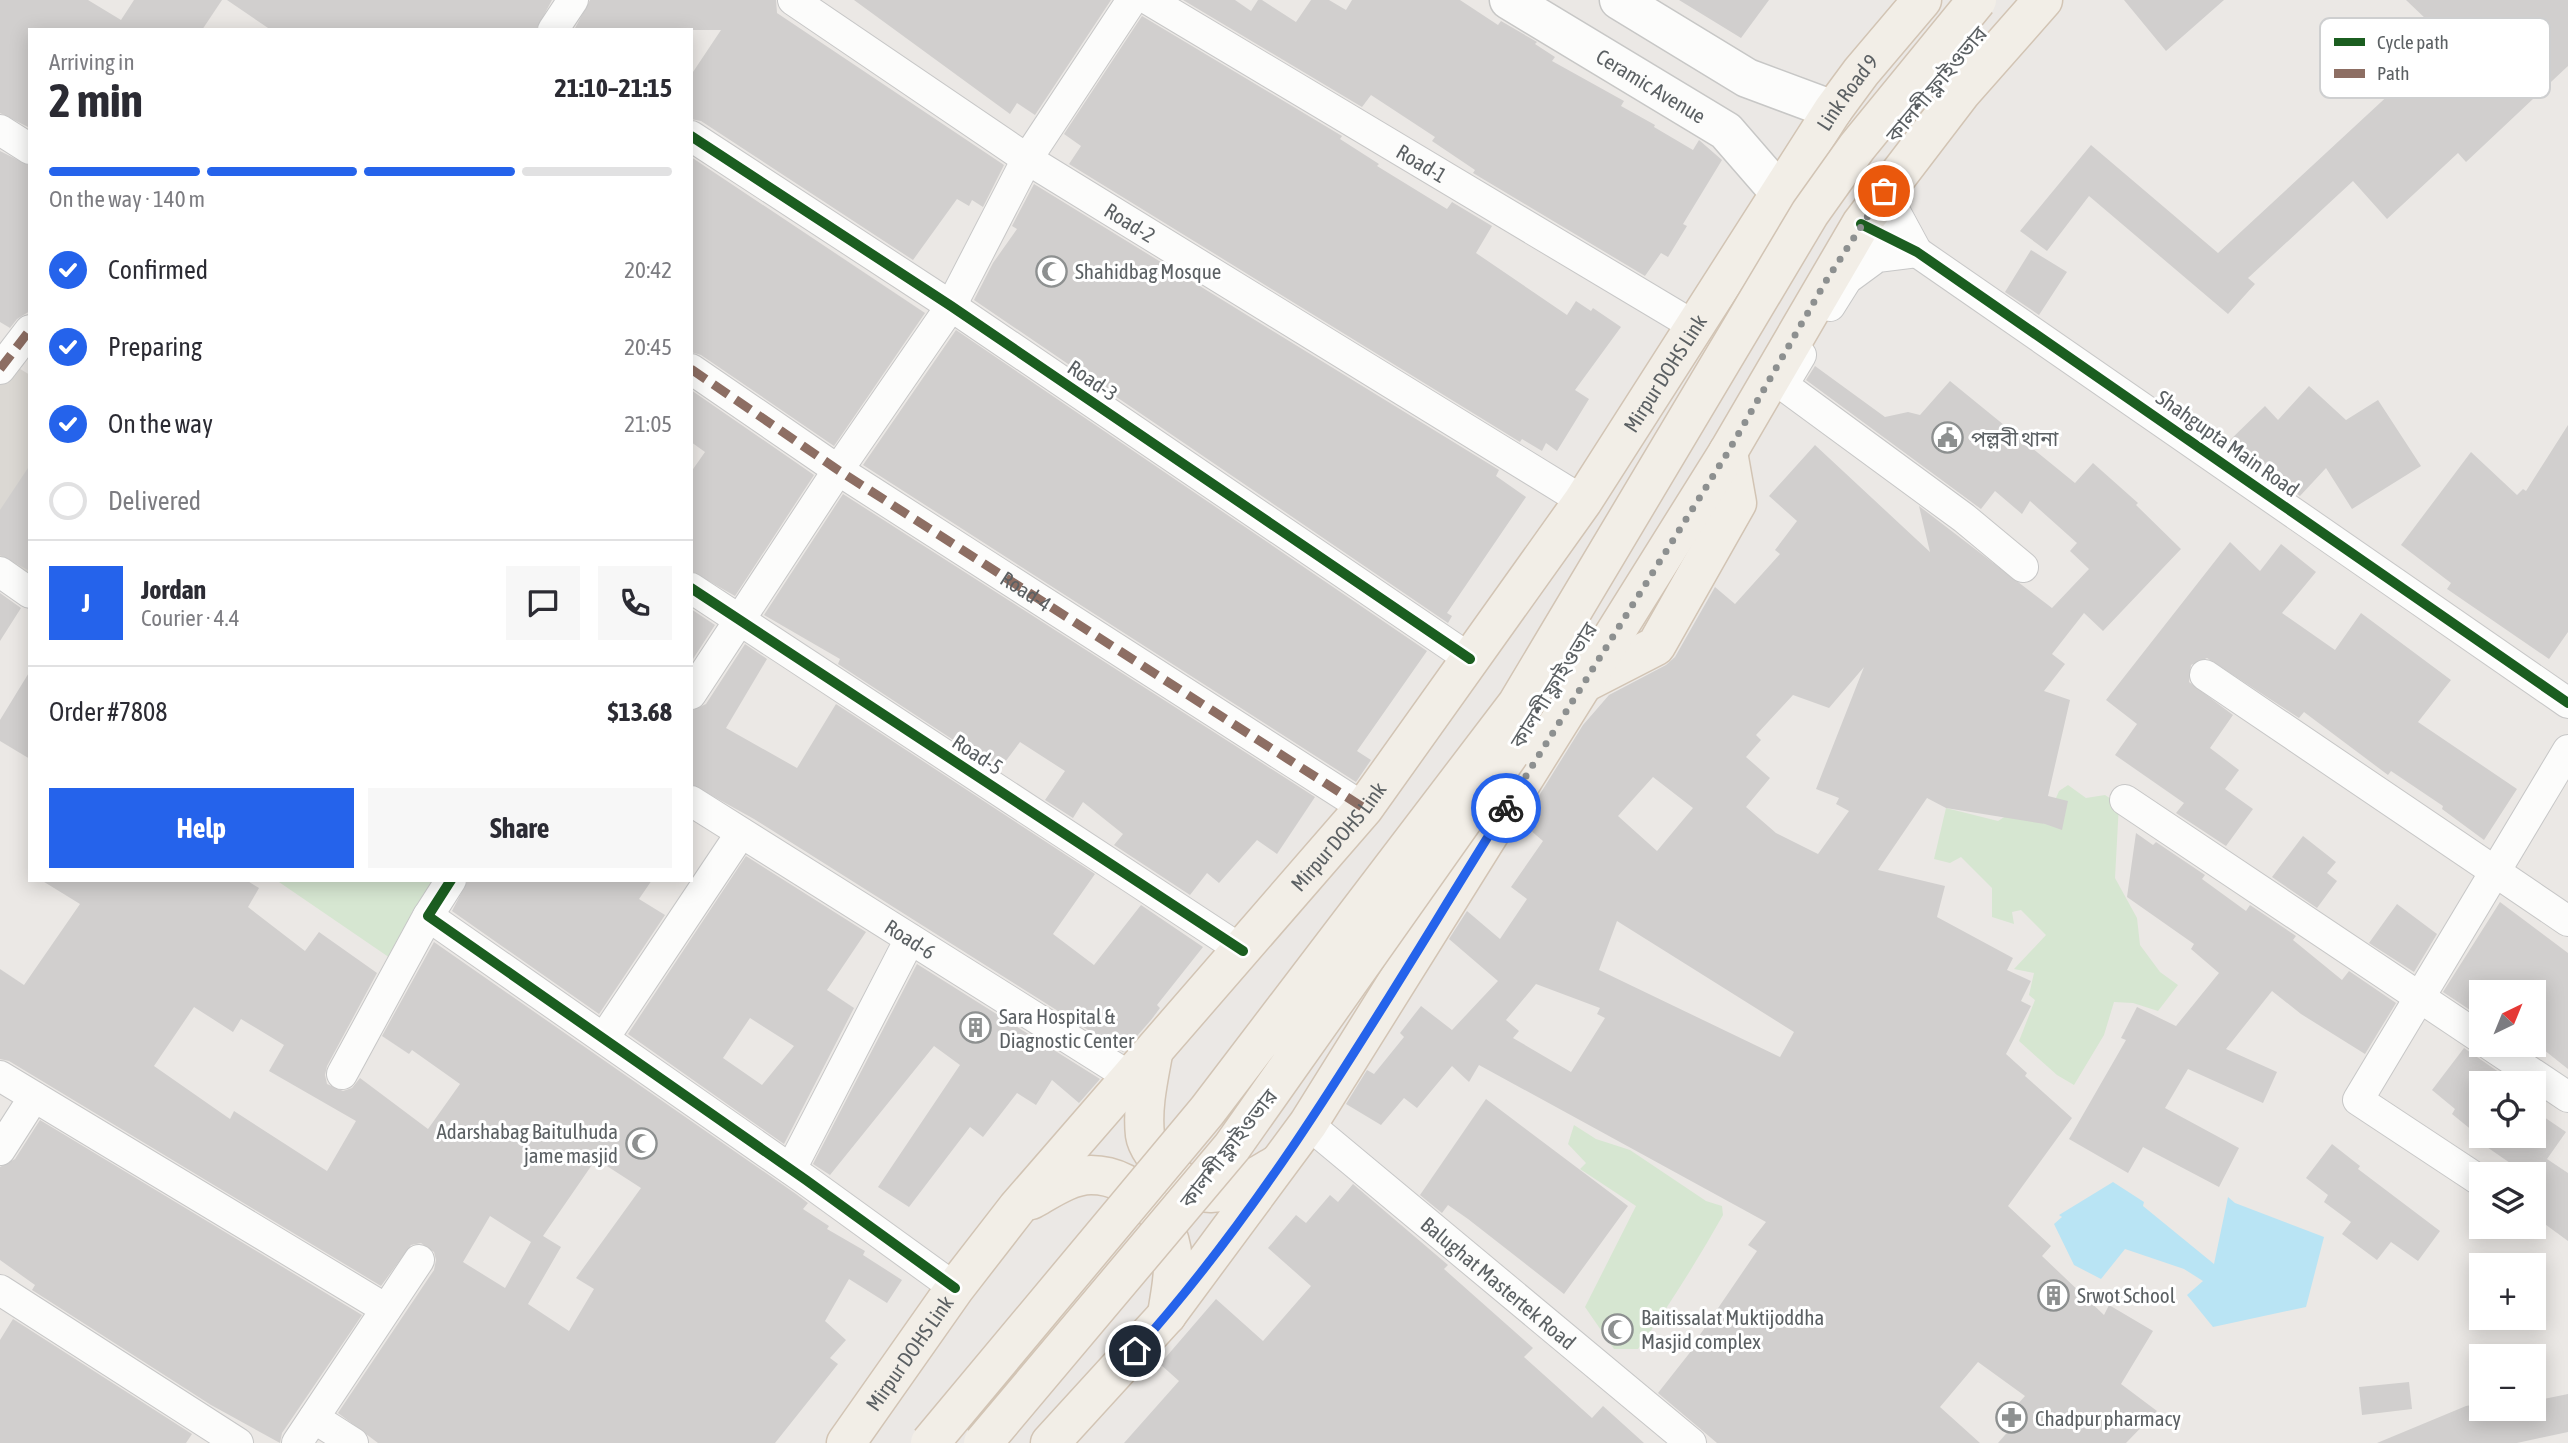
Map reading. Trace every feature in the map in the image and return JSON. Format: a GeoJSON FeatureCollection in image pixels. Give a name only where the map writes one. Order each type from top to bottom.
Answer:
{"type":"FeatureCollection","features":[{"type":"Feature","properties":{"kind":"main road","name":"Ceramic Avenue"},"geometry":{"type":"LineString","coordinates":[[1509,0],[1726,131],[1779,192]]}},
{"type":"Feature","properties":{"kind":"main road"},"geometry":{"type":"LineString","coordinates":[[1619,0],[1747,78],[1833,110]]}},
{"type":"Feature","properties":{"kind":"main road","name":"Link Road 9"},"geometry":{"type":"LineString","coordinates":[[1779,192],[1860,72],[1922,0]]}},
{"type":"Feature","properties":{"kind":"main road"},"geometry":{"type":"LineString","coordinates":[[930,1443],[1206,1111],[1517,704],[1810,213],[1857,147],[1977,0]]}},
{"type":"Feature","properties":{"kind":"main road","name":"কালশী ফ্লাইওভার"},"geometry":{"type":"LineString","coordinates":[[983,1443],[1232,1147],[1371,954],[1538,714],[1835,214],[1897,128],[2008,0]]}},
{"type":"Feature","properties":{"kind":"main road"},"geometry":{"type":"LineString","coordinates":[[1050,1443],[1167,1316],[1308,1124],[1728,452],[1861,224],[1961,93],[2043,0]]}},
{"type":"Feature","properties":{"kind":"main road","name":"Mirpur DOHS Link"},"geometry":{"type":"LineString","coordinates":[[846,1443],[955,1288],[1017,1208],[1243,951],[1364,808],[1583,501],[1696,327],[1779,192]]}},
{"type":"Feature","properties":{"kind":"main road"},"geometry":{"type":"LineString","coordinates":[[1142,1066],[1145,1139],[1161,1163],[1181,1181],[1210,1193],[1244,1183],[1281,1162]]}},
{"type":"Feature","properties":{"kind":"main road"},"geometry":{"type":"LineString","coordinates":[[1017,1208],[1068,1180],[1090,1175],[1114,1178],[1139,1193],[1159,1213],[1170,1240],[1173,1266],[1167,1316]]}},
{"type":"Feature","properties":{"kind":"street"},"geometry":{"type":"LineString","coordinates":[[553,28],[573,0]]}},
{"type":"Feature","properties":{"kind":"street","name":"Road-2"},"geometry":{"type":"LineString","coordinates":[[793,0],[1027,159],[1583,501]]}},
{"type":"Feature","properties":{"kind":"street"},"geometry":{"type":"LineString","coordinates":[[693,691],[838,470],[951,306],[1027,159],[1132,0]]}},
{"type":"Feature","properties":{"kind":"street","name":"Road-1"},"geometry":{"type":"LineString","coordinates":[[1149,0],[1696,327]]}},
{"type":"Feature","properties":{"kind":"street"},"geometry":{"type":"LineString","coordinates":[[0,130],[28,148]]}},
{"type":"Feature","properties":{"kind":"street","name":"Road-3"},"geometry":{"type":"LineString","coordinates":[[693,137],[951,306],[1470,659]]}},
{"type":"Feature","properties":{"kind":"street"},"geometry":{"type":"LineString","coordinates":[[1884,191],[1917,252],[1877,257],[1847,279],[1783,385],[1964,518],[2023,567]]}},
{"type":"Feature","properties":{"kind":"street","name":"Shahgupta Main Road"},"geometry":{"type":"LineString","coordinates":[[1861,224],[1917,252],[2566,695]]}},
{"type":"Feature","properties":{"kind":"street","name":"Road-4"},"geometry":{"type":"LineString","coordinates":[[693,370],[838,470],[1364,808]]}},
{"type":"Feature","properties":{"kind":"street"},"geometry":{"type":"LineString","coordinates":[[0,572],[28,592]]}},
{"type":"Feature","properties":{"kind":"street","name":"Road-5"},"geometry":{"type":"LineString","coordinates":[[693,589],[1243,951]]}},
{"type":"Feature","properties":{"kind":"street"},"geometry":{"type":"LineString","coordinates":[[2205,675],[2568,921]]}},
{"type":"Feature","properties":{"kind":"street"},"geometry":{"type":"LineString","coordinates":[[2469,1173],[2358,1100],[2568,750]]}},
{"type":"Feature","properties":{"kind":"street"},"geometry":{"type":"LineString","coordinates":[[2125,800],[2469,1030]]}},
{"type":"Feature","properties":{"kind":"street","name":"Road-6"},"geometry":{"type":"LineString","coordinates":[[693,802],[910,939],[1142,1066]]}},
{"type":"Feature","properties":{"kind":"street"},"geometry":{"type":"LineString","coordinates":[[604,1038],[741,832]]}},
{"type":"Feature","properties":{"kind":"street"},"geometry":{"type":"LineString","coordinates":[[342,1074],[428,916],[450,882]]}},
{"type":"Feature","properties":{"kind":"street"},"geometry":{"type":"LineString","coordinates":[[428,916],[791,1169],[955,1288]]}},
{"type":"Feature","properties":{"kind":"street"},"geometry":{"type":"LineString","coordinates":[[791,1169],[910,939]]}},
{"type":"Feature","properties":{"kind":"street"},"geometry":{"type":"LineString","coordinates":[[2508,1057],[2568,1097]]}},
{"type":"Feature","properties":{"kind":"street"},"geometry":{"type":"LineString","coordinates":[[0,1076],[386,1309]]}},
{"type":"Feature","properties":{"kind":"street"},"geometry":{"type":"LineString","coordinates":[[0,1150],[34,1097]]}},
{"type":"Feature","properties":{"kind":"street","name":"Balughat Mastertek Road"},"geometry":{"type":"LineString","coordinates":[[1308,1124],[1691,1443]]}},
{"type":"Feature","properties":{"kind":"street"},"geometry":{"type":"LineString","coordinates":[[298,1443],[419,1260]]}},
{"type":"Feature","properties":{"kind":"street"},"geometry":{"type":"LineString","coordinates":[[0,1290],[239,1443]]}},
{"type":"Feature","properties":{"kind":"street"},"geometry":{"type":"LineString","coordinates":[[314,1418],[354,1443]]}},
{"type":"Feature","properties":{"kind":"shaded area"},"geometry":{"type":"Polygon","coordinates":[[[12,364],[28,374],[28,585],[0,566],[0,381],[12,364]]]}},
{"type":"Feature","properties":{"kind":"green space"},"geometry":{"type":"Polygon","coordinates":[[[2068,785],[2086,798],[2105,795],[2119,804],[2115,878],[2137,918],[2140,945],[2160,972],[2178,985],[2158,1011],[2133,1003],[2114,1002],[2104,1035],[2074,1085],[2057,1075],[2019,1041],[2035,1000],[2029,995],[2034,973],[2014,969],[2046,935],[2021,910],[2012,912],[2014,924],[1992,917],[1992,888],[1961,857],[1950,863],[1934,859],[1946,808],[1998,821],[2014,811],[2045,824],[2059,791],[2068,785]]]}},
{"type":"Feature","properties":{"kind":"green space"},"geometry":{"type":"Polygon","coordinates":[[[279,882],[436,882],[444,888],[393,960],[279,882]]]}},
{"type":"Feature","properties":{"kind":"green space"},"geometry":{"type":"Polygon","coordinates":[[[1574,1125],[1596,1139],[1630,1150],[1706,1201],[1722,1206],[1723,1215],[1672,1300],[1638,1349],[1614,1349],[1585,1307],[1636,1206],[1580,1169],[1586,1163],[1568,1144],[1574,1125]]]}},
{"type":"Feature","properties":{"kind":"water"},"geometry":{"type":"Polygon","coordinates":[[[2113,1182],[2144,1202],[2143,1206],[2214,1264],[2228,1197],[2235,1203],[2324,1237],[2306,1307],[2213,1327],[2187,1295],[2203,1281],[2184,1269],[2125,1249],[2101,1279],[2074,1265],[2054,1224],[2062,1217],[2059,1215],[2113,1182]]]}},
{"type":"Feature","properties":{"kind":"building"},"geometry":{"type":"Polygon","coordinates":[[[0,0],[88,0],[121,20],[134,0],[222,0],[203,28],[28,28],[28,127],[0,113],[0,0]]]}},
{"type":"Feature","properties":{"kind":"building"},"geometry":{"type":"Polygon","coordinates":[[[227,0],[552,0],[537,28],[268,28],[227,0]]]}},
{"type":"Feature","properties":{"kind":"building"},"geometry":{"type":"Polygon","coordinates":[[[590,0],[776,0],[777,13],[1004,165],[983,207],[972,200],[969,206],[957,199],[913,260],[701,121],[693,119],[693,72],[721,30],[575,28],[590,0]]]}},
{"type":"Feature","properties":{"kind":"building"},"geometry":{"type":"Polygon","coordinates":[[[854,0],[1111,0],[1035,115],[1017,103],[1010,114],[854,0]]]}},
{"type":"Feature","properties":{"kind":"building"},"geometry":{"type":"Polygon","coordinates":[[[1183,0],[1235,0],[1251,11],[1258,0],[1262,0],[1296,22],[1311,0],[1329,0],[1346,10],[1352,0],[1460,0],[1498,25],[1501,21],[1537,42],[1535,44],[1555,57],[1552,61],[1624,101],[1621,106],[1655,125],[1654,127],[1693,150],[1699,140],[1722,160],[1683,224],[1687,226],[1668,257],[1661,253],[1645,276],[1473,173],[1475,170],[1432,141],[1435,137],[1371,95],[1362,107],[1183,0]]]}},
{"type":"Feature","properties":{"kind":"building"},"geometry":{"type":"Polygon","coordinates":[[[1679,0],[1769,0],[1741,38],[1679,0]]]}},
{"type":"Feature","properties":{"kind":"building"},"geometry":{"type":"Polygon","coordinates":[[[2124,0],[2224,0],[2166,51],[2124,0]]]}},
{"type":"Feature","properties":{"kind":"building"},"geometry":{"type":"Polygon","coordinates":[[[2406,0],[2568,0],[2568,66],[2550,83],[2550,18],[2425,18],[2406,0]]]}},
{"type":"Feature","properties":{"kind":"building"},"geometry":{"type":"Polygon","coordinates":[[[1142,16],[1342,136],[1340,139],[1379,164],[1377,166],[1447,209],[1452,202],[1492,226],[1476,253],[1567,315],[1576,301],[1591,311],[1593,308],[1621,327],[1575,390],[1589,399],[1557,451],[1546,443],[1542,451],[1522,439],[1520,442],[1069,164],[1081,146],[1064,134],[1142,16]]]}},
{"type":"Feature","properties":{"kind":"building"},"geometry":{"type":"Polygon","coordinates":[[[2385,98],[2534,98],[2466,162],[2458,153],[2387,219],[2353,181],[2248,278],[2255,284],[2228,314],[2089,196],[2047,251],[2020,231],[2091,145],[2218,253],[2385,98]]]}},
{"type":"Feature","properties":{"kind":"building"},"geometry":{"type":"Polygon","coordinates":[[[0,151],[28,165],[28,312],[17,319],[10,328],[0,322],[0,151]]]}},
{"type":"Feature","properties":{"kind":"building"},"geometry":{"type":"Polygon","coordinates":[[[693,158],[925,313],[834,446],[701,355],[693,353],[693,158]]]}},
{"type":"Feature","properties":{"kind":"building"},"geometry":{"type":"Polygon","coordinates":[[[1034,184],[1499,470],[1496,476],[1526,497],[1447,613],[1452,616],[1448,623],[974,300],[993,263],[1017,229],[1012,226],[1034,184]]]}},
{"type":"Feature","properties":{"kind":"building"},"geometry":{"type":"Polygon","coordinates":[[[2031,250],[2067,272],[2039,315],[2005,292],[2031,250]]]}},
{"type":"Feature","properties":{"kind":"building"},"geometry":{"type":"Polygon","coordinates":[[[956,330],[1427,651],[1357,751],[1371,760],[1356,782],[863,465],[956,330]]]}},
{"type":"Feature","properties":{"kind":"building"},"geometry":{"type":"Polygon","coordinates":[[[1815,366],[1885,417],[1908,412],[1920,415],[1950,381],[2075,483],[2093,463],[2138,503],[2136,505],[2181,549],[2103,631],[2084,613],[2052,654],[2065,664],[2044,691],[2070,700],[2048,796],[2068,801],[2062,830],[2045,824],[1946,808],[1927,798],[1878,870],[1945,886],[1937,917],[2013,958],[2007,970],[2031,981],[2021,1001],[2031,1006],[2006,1054],[2027,1073],[2025,1076],[2072,1118],[2008,1206],[2051,1246],[2042,1256],[2104,1315],[2109,1305],[2153,1331],[2121,1384],[2157,1411],[2126,1443],[1998,1443],[2025,1412],[2017,1405],[2025,1396],[1978,1362],[1940,1407],[1980,1443],[1717,1443],[1658,1393],[1699,1341],[1697,1339],[1757,1251],[1748,1245],[1766,1222],[1479,1065],[1469,1082],[1452,1066],[1417,1108],[1404,1098],[1381,1125],[1346,1104],[1367,1070],[1374,1074],[1404,1037],[1400,1033],[1421,1006],[1452,1030],[1498,981],[1449,939],[1467,911],[1500,939],[1527,899],[1511,887],[1543,841],[1522,823],[1583,725],[1609,695],[1666,665],[1675,657],[1715,587],[1735,604],[1780,554],[1775,550],[1797,521],[1769,496],[1815,445],[1930,552],[1919,506],[2052,608],[2089,569],[2070,551],[2077,543],[2030,501],[2022,514],[1995,491],[1981,509],[1806,380],[1815,366]],[[1864,667],[1829,708],[1793,695],[1756,735],[1761,740],[1746,757],[1770,778],[1746,807],[1776,833],[1818,854],[1849,811],[1836,804],[1839,798],[1816,789],[1864,667]],[[1653,777],[1618,816],[1657,851],[1693,808],[1653,777]],[[1617,921],[1599,970],[1780,1057],[1794,1032],[1617,921]],[[1536,984],[1506,1020],[1519,1031],[1513,1038],[1571,1072],[1605,1018],[1597,1014],[1600,1008],[1536,984]]]}},
{"type":"Feature","properties":{"kind":"building"},"geometry":{"type":"Polygon","coordinates":[[[2309,386],[2346,420],[2378,400],[2421,466],[2352,509],[2326,468],[2300,496],[2227,443],[2265,406],[2278,420],[2309,386]]]}},
{"type":"Feature","properties":{"kind":"building"},"geometry":{"type":"Polygon","coordinates":[[[693,391],[814,475],[735,596],[693,572],[693,469],[705,452],[693,443],[693,391]]]}},
{"type":"Feature","properties":{"kind":"building"},"geometry":{"type":"Polygon","coordinates":[[[2568,425],[2568,632],[2549,659],[2447,589],[2451,583],[2401,545],[2471,452],[2517,495],[2523,489],[2526,491],[2568,425]]]}},
{"type":"Feature","properties":{"kind":"building"},"geometry":{"type":"Polygon","coordinates":[[[28,468],[28,570],[0,555],[0,510],[28,468]]]}},
{"type":"Feature","properties":{"kind":"building"},"geometry":{"type":"Polygon","coordinates":[[[843,494],[1315,797],[1277,854],[1257,840],[1219,883],[1207,873],[1190,895],[1114,845],[1123,834],[1083,802],[1073,818],[1045,800],[1065,771],[1020,742],[999,770],[838,664],[840,659],[764,615],[843,494]]]}},
{"type":"Feature","properties":{"kind":"building"},"geometry":{"type":"Polygon","coordinates":[[[2230,542],[2260,571],[2281,544],[2316,572],[2282,613],[2335,650],[2361,613],[2451,680],[2418,722],[2517,789],[2484,840],[2442,809],[2443,806],[2391,771],[2388,775],[2304,712],[2299,718],[2207,658],[2191,665],[2189,682],[2233,715],[2210,748],[2239,770],[2225,789],[2253,809],[2226,846],[2176,813],[2184,803],[2115,755],[2137,724],[2106,700],[2230,542]]]}},
{"type":"Feature","properties":{"kind":"building"},"geometry":{"type":"Polygon","coordinates":[[[0,593],[21,608],[0,641],[0,593]]]}},
{"type":"Feature","properties":{"kind":"building"},"geometry":{"type":"Polygon","coordinates":[[[693,610],[715,625],[693,659],[693,610]]]}},
{"type":"Feature","properties":{"kind":"building"},"geometry":{"type":"Polygon","coordinates":[[[745,644],[767,659],[726,728],[797,768],[836,704],[1095,874],[1053,934],[1094,965],[1141,905],[1203,947],[1157,1005],[1160,1008],[1151,1020],[1123,1052],[754,819],[693,785],[693,710],[706,704],[745,644]]]}},
{"type":"Feature","properties":{"kind":"building"},"geometry":{"type":"Polygon","coordinates":[[[28,674],[28,758],[0,741],[0,720],[28,674]]]}},
{"type":"Feature","properties":{"kind":"building"},"geometry":{"type":"Polygon","coordinates":[[[2136,833],[2153,845],[2156,842],[2205,875],[2202,879],[2246,911],[2250,905],[2296,936],[2293,940],[2342,980],[2349,971],[2396,1003],[2365,1054],[2301,1014],[2272,991],[2226,1049],[2277,1072],[2263,1103],[2188,1069],[2165,1108],[2239,1148],[2219,1187],[2143,1147],[2128,1173],[2069,1139],[2126,1040],[2121,1038],[2137,1007],[2176,1026],[2219,973],[2191,949],[2194,944],[2127,897],[2136,833]]]}},
{"type":"Feature","properties":{"kind":"building"},"geometry":{"type":"Polygon","coordinates":[[[2303,836],[2336,862],[2327,873],[2337,881],[2317,908],[2272,877],[2303,836]]]}},
{"type":"Feature","properties":{"kind":"building"},"geometry":{"type":"Polygon","coordinates":[[[746,856],[866,932],[827,990],[854,1008],[784,1144],[628,1034],[746,856]],[[750,1018],[723,1058],[762,1085],[794,1046],[750,1018]]]}},
{"type":"Feature","properties":{"kind":"building"},"geometry":{"type":"Polygon","coordinates":[[[44,882],[249,882],[259,888],[248,907],[305,951],[319,932],[377,973],[327,1066],[327,1084],[343,1091],[352,1088],[360,1078],[428,1129],[460,1084],[412,1050],[409,1054],[382,1036],[434,942],[796,1194],[808,1203],[803,1209],[829,1226],[827,1229],[865,1251],[863,1255],[902,1280],[887,1303],[849,1279],[825,1321],[846,1340],[830,1358],[838,1364],[775,1443],[378,1443],[338,1413],[434,1270],[434,1252],[421,1243],[411,1245],[381,1286],[9,1061],[0,1059],[0,969],[24,985],[80,904],[44,882]],[[194,1007],[154,1066],[230,1119],[234,1111],[327,1171],[356,1121],[269,1071],[284,1045],[241,1019],[233,1032],[194,1007]],[[596,1159],[543,1236],[561,1247],[528,1304],[569,1331],[594,1289],[576,1278],[641,1188],[596,1159]],[[490,1216],[463,1262],[505,1288],[531,1242],[490,1216]]]}},
{"type":"Feature","properties":{"kind":"building"},"geometry":{"type":"Polygon","coordinates":[[[467,882],[651,882],[639,899],[665,915],[599,1014],[452,911],[467,882]]]}},
{"type":"Feature","properties":{"kind":"building"},"geometry":{"type":"Polygon","coordinates":[[[2500,902],[2568,953],[2568,1069],[2546,1052],[2546,980],[2469,980],[2469,1009],[2443,992],[2500,902]]]}},
{"type":"Feature","properties":{"kind":"building"},"geometry":{"type":"Polygon","coordinates":[[[2397,904],[2437,934],[2414,972],[2369,943],[2397,904]]]}},
{"type":"Feature","properties":{"kind":"building"},"geometry":{"type":"Polygon","coordinates":[[[917,964],[1100,1079],[1079,1103],[1052,1080],[1036,1105],[1017,1093],[983,1137],[970,1127],[909,1207],[878,1187],[960,1065],[934,1046],[830,1175],[813,1164],[917,964]]]}},
{"type":"Feature","properties":{"kind":"building"},"geometry":{"type":"Polygon","coordinates":[[[2464,1048],[2469,1051],[2469,1057],[2477,1057],[2497,1071],[2469,1071],[2469,1128],[2452,1114],[2455,1109],[2432,1090],[2464,1048]]]}},
{"type":"Feature","properties":{"kind":"building"},"geometry":{"type":"Polygon","coordinates":[[[1486,1099],[1628,1206],[1564,1294],[1448,1205],[1442,1213],[1420,1195],[1486,1099]]]}},
{"type":"Feature","properties":{"kind":"building"},"geometry":{"type":"Polygon","coordinates":[[[2546,1118],[2566,1132],[2547,1159],[2568,1173],[2568,1241],[2546,1225],[2546,1162],[2509,1162],[2488,1148],[2546,1148],[2546,1118]]]}},
{"type":"Feature","properties":{"kind":"building"},"geometry":{"type":"Polygon","coordinates":[[[40,1120],[362,1315],[282,1433],[280,1443],[211,1405],[32,1290],[35,1285],[0,1260],[0,1167],[15,1159],[40,1120]]]}},
{"type":"Feature","properties":{"kind":"building"},"geometry":{"type":"Polygon","coordinates":[[[2332,1144],[2360,1166],[2358,1169],[2440,1231],[2418,1261],[2391,1242],[2377,1260],[2342,1234],[2351,1222],[2324,1202],[2328,1195],[2306,1178],[2332,1144]]]}},
{"type":"Feature","properties":{"kind":"building"},"geometry":{"type":"Polygon","coordinates":[[[1353,1184],[1448,1265],[1444,1269],[1533,1348],[1524,1357],[1592,1418],[1603,1406],[1644,1443],[1124,1443],[1179,1381],[1160,1364],[1216,1299],[1263,1341],[1311,1286],[1268,1248],[1296,1215],[1306,1223],[1330,1195],[1338,1202],[1353,1184]]]}},
{"type":"Feature","properties":{"kind":"building"},"geometry":{"type":"Polygon","coordinates":[[[13,1319],[192,1434],[186,1443],[0,1443],[0,1340],[13,1319]]]}},
{"type":"Feature","properties":{"kind":"building"},"geometry":{"type":"Polygon","coordinates":[[[2409,1382],[2412,1409],[2362,1415],[2359,1387],[2409,1382]]]}},
{"type":"Feature","properties":{"kind":"building"},"geometry":{"type":"Polygon","coordinates":[[[2568,1394],[2568,1432],[2517,1443],[2377,1443],[2469,1405],[2469,1421],[2546,1421],[2546,1399],[2568,1394]]]}},
{"type":"Feature","properties":{"kind":"marked path"},"geometry":{"type":"LineString","coordinates":[[0,369],[28,333]]}},
{"type":"Feature","properties":{"kind":"marked path"},"geometry":{"type":"LineString","coordinates":[[693,370],[838,470],[1364,808]]}},
{"type":"Feature","properties":{"kind":"cycle path"},"geometry":{"type":"LineString","coordinates":[[693,137],[951,306],[1470,659]]}},
{"type":"Feature","properties":{"kind":"cycle path"},"geometry":{"type":"LineString","coordinates":[[1861,224],[1917,252],[2568,703]]}},
{"type":"Feature","properties":{"kind":"cycle path"},"geometry":{"type":"LineString","coordinates":[[693,589],[1243,951]]}},
{"type":"Feature","properties":{"kind":"cycle path"},"geometry":{"type":"LineString","coordinates":[[450,882],[428,916],[806,1180],[955,1288]]}},
{"type":"Feature","properties":{"kind":"way so far"},"geometry":{"type":"LineString","coordinates":[[1506,808],[1759,402],[1826,281],[1884,191]]}},
{"type":"Feature","properties":{"kind":"place","name":"Shahidbag Mosque"},"geometry":{"type":"Point","coordinates":[1052,271]}},
{"type":"Feature","properties":{"kind":"place","name":"পল্লবী থানা"},"geometry":{"type":"Point","coordinates":[1948,438]}},
{"type":"Feature","properties":{"kind":"place","name":"Sara Hospital & Diagnostic Center"},"geometry":{"type":"Point","coordinates":[976,1028]}},
{"type":"Feature","properties":{"kind":"place","name":"Adarshabag Baitulhuda jame masjid"},"geometry":{"type":"Point","coordinates":[641,1143]}},
{"type":"Feature","properties":{"kind":"place","name":"Srwot School"},"geometry":{"type":"Point","coordinates":[2054,1295]}},
{"type":"Feature","properties":{"kind":"place","name":"Baitissalat Muktijoddha Masjid complex"},"geometry":{"type":"Point","coordinates":[1618,1329]}},
{"type":"Feature","properties":{"kind":"place","name":"Chadpur pharmacy"},"geometry":{"type":"Point","coordinates":[2012,1418]}},
{"type":"Feature","properties":{"kind":"route"},"geometry":{"type":"LineString","coordinates":[[1135,1351],[1167,1316],[1308,1124],[1506,808]]}}]}
